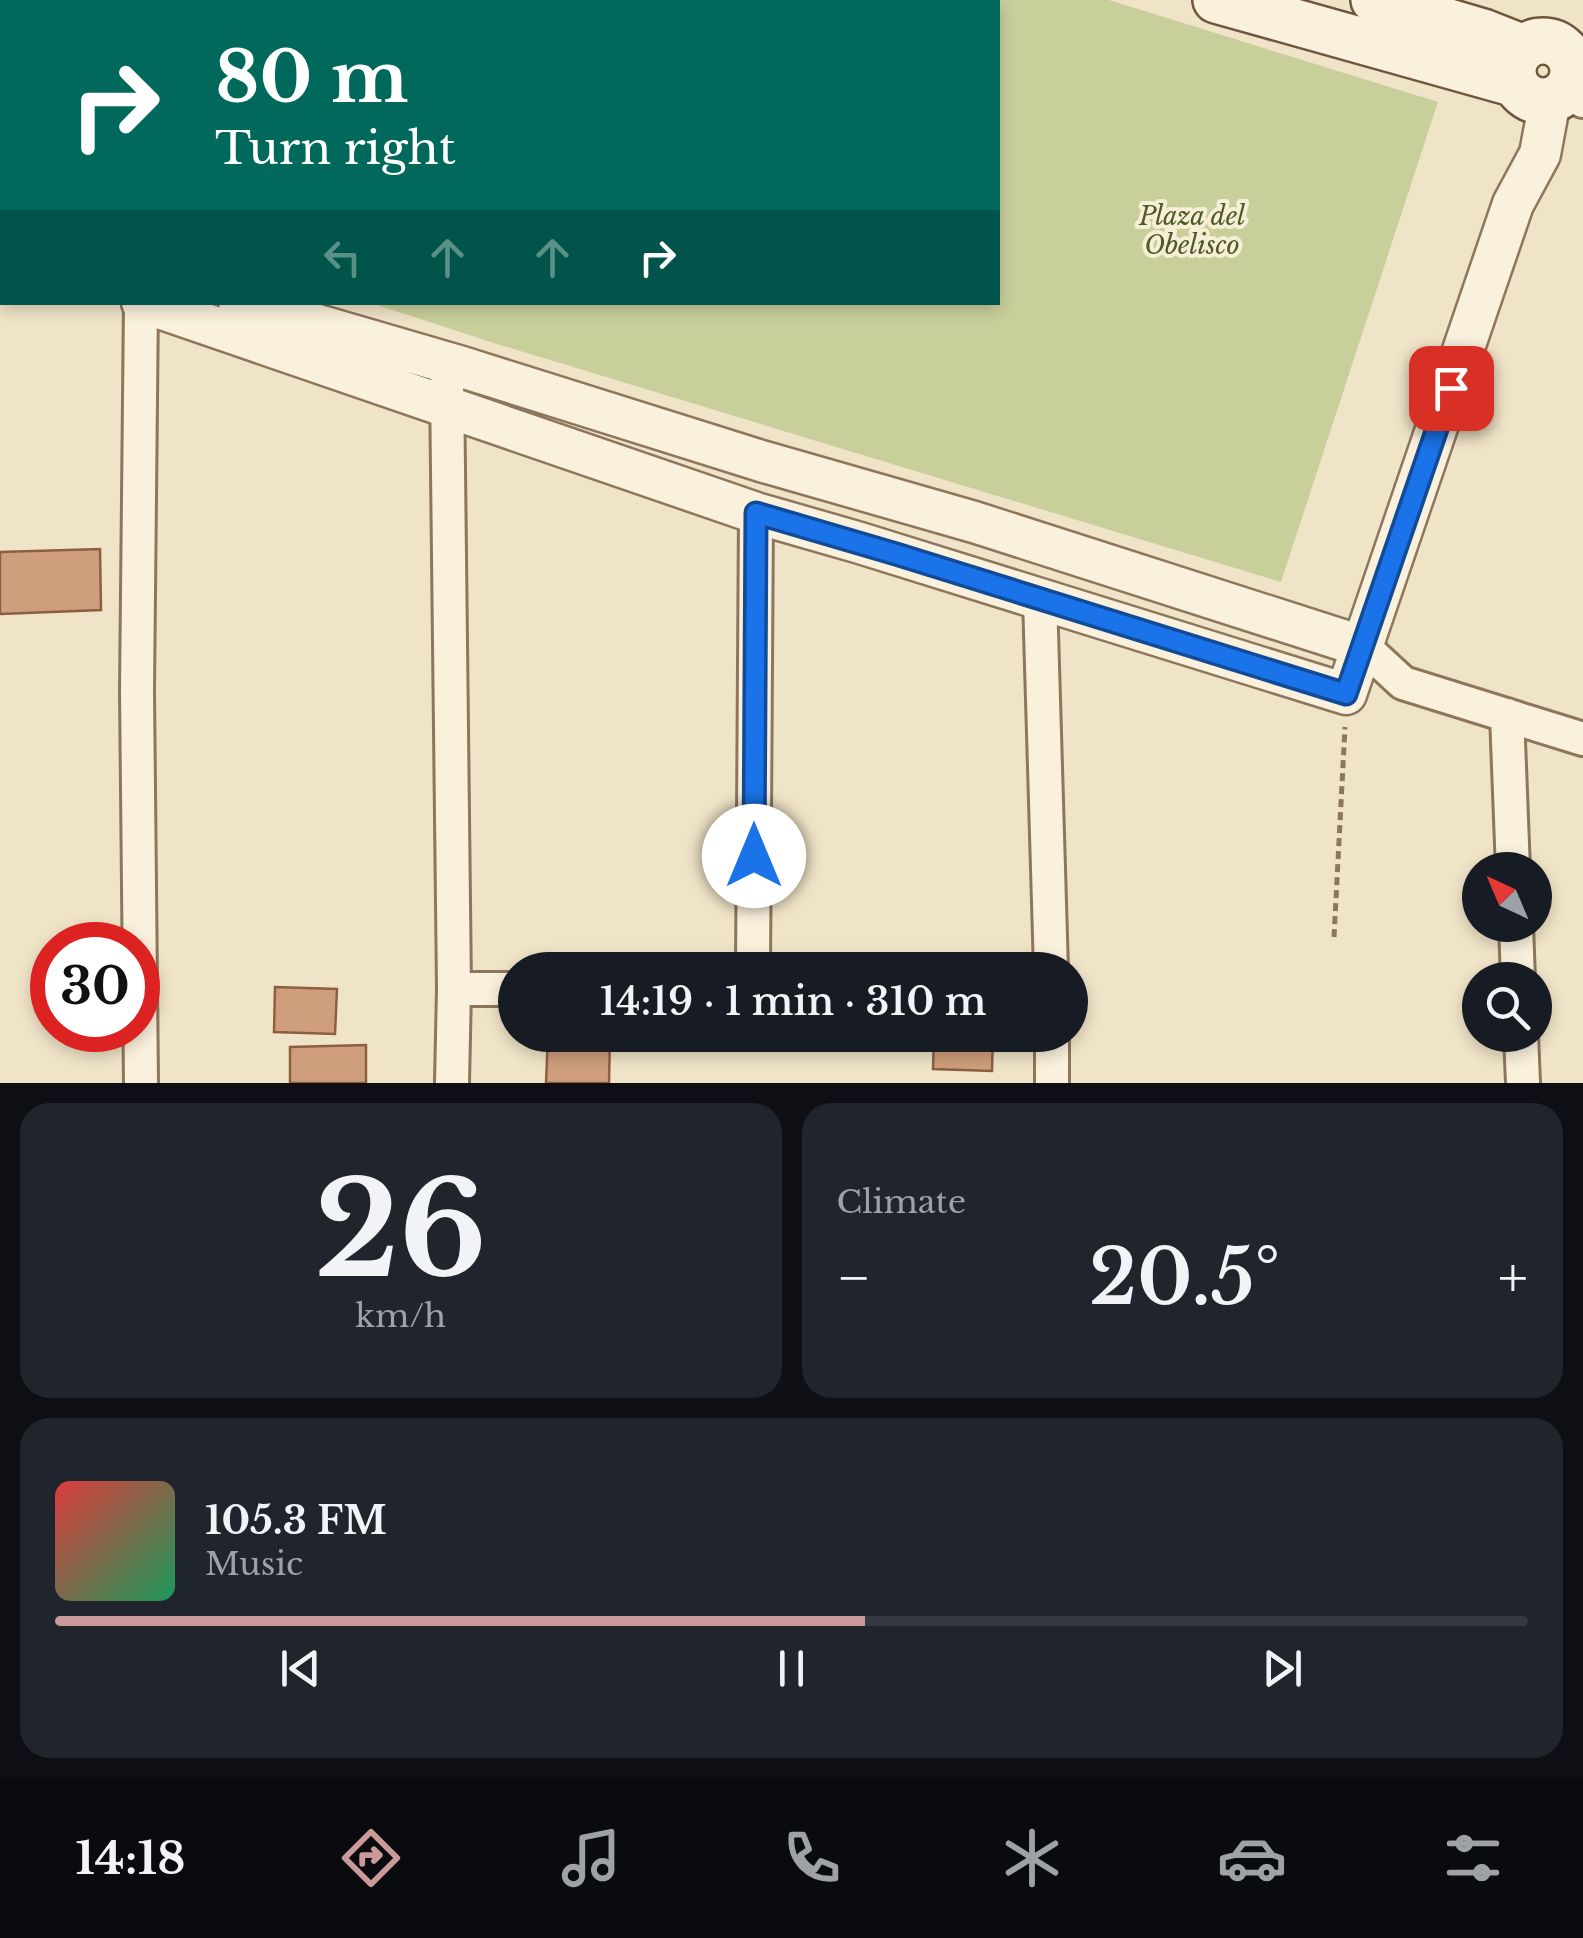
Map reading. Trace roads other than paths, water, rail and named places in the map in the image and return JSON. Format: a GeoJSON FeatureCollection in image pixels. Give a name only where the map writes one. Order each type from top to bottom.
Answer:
{"type":"FeatureCollection","features":[{"type":"Feature","properties":{"kind":"main road"},"geometry":{"type":"LineString","coordinates":[[1216,0],[1555,70]]}},
{"type":"Feature","properties":{"kind":"main road"},"geometry":{"type":"LineString","coordinates":[[1374,0],[1484,32],[1555,70]]}},
{"type":"Feature","properties":{"kind":"main road"},"geometry":{"type":"LineString","coordinates":[[1546,0],[1555,70]]}},
{"type":"Feature","properties":{"kind":"street"},"geometry":{"type":"LineString","coordinates":[[1346,694],[1513,204],[1515,145],[1555,70]]}},
{"type":"Feature","properties":{"kind":"street"},"geometry":{"type":"LineString","coordinates":[[141,1083],[137,672],[142,305]]}},
{"type":"Feature","properties":{"kind":"street"},"geometry":{"type":"LineString","coordinates":[[151,305],[756,513],[1346,694],[1403,684],[1583,739]]}},
{"type":"Feature","properties":{"kind":"street"},"geometry":{"type":"LineString","coordinates":[[248,305],[974,522],[1364,647],[1403,684]]}},
{"type":"Feature","properties":{"kind":"street"},"geometry":{"type":"LineString","coordinates":[[447,362],[452,1083]]}},
{"type":"Feature","properties":{"kind":"street"},"geometry":{"type":"LineString","coordinates":[[753,952],[756,513]]}},
{"type":"Feature","properties":{"kind":"street"},"geometry":{"type":"LineString","coordinates":[[1040,598],[1051,952]]}},
{"type":"Feature","properties":{"kind":"street"},"geometry":{"type":"LineString","coordinates":[[1506,715],[1513,852]]}},
{"type":"Feature","properties":{"kind":"street"},"geometry":{"type":"LineString","coordinates":[[454,990],[498,989]]}},
{"type":"Feature","properties":{"kind":"street"},"geometry":{"type":"LineString","coordinates":[[1052,1052],[1052,1083]]}},
{"type":"Feature","properties":{"kind":"street"},"geometry":{"type":"LineString","coordinates":[[1522,1052],[1523,1083]]}},
{"type":"Feature","properties":{"kind":"park label","name":"Plaza del Obelisco"},"geometry":{"type":"Point","coordinates":[1192,230]}}]}
